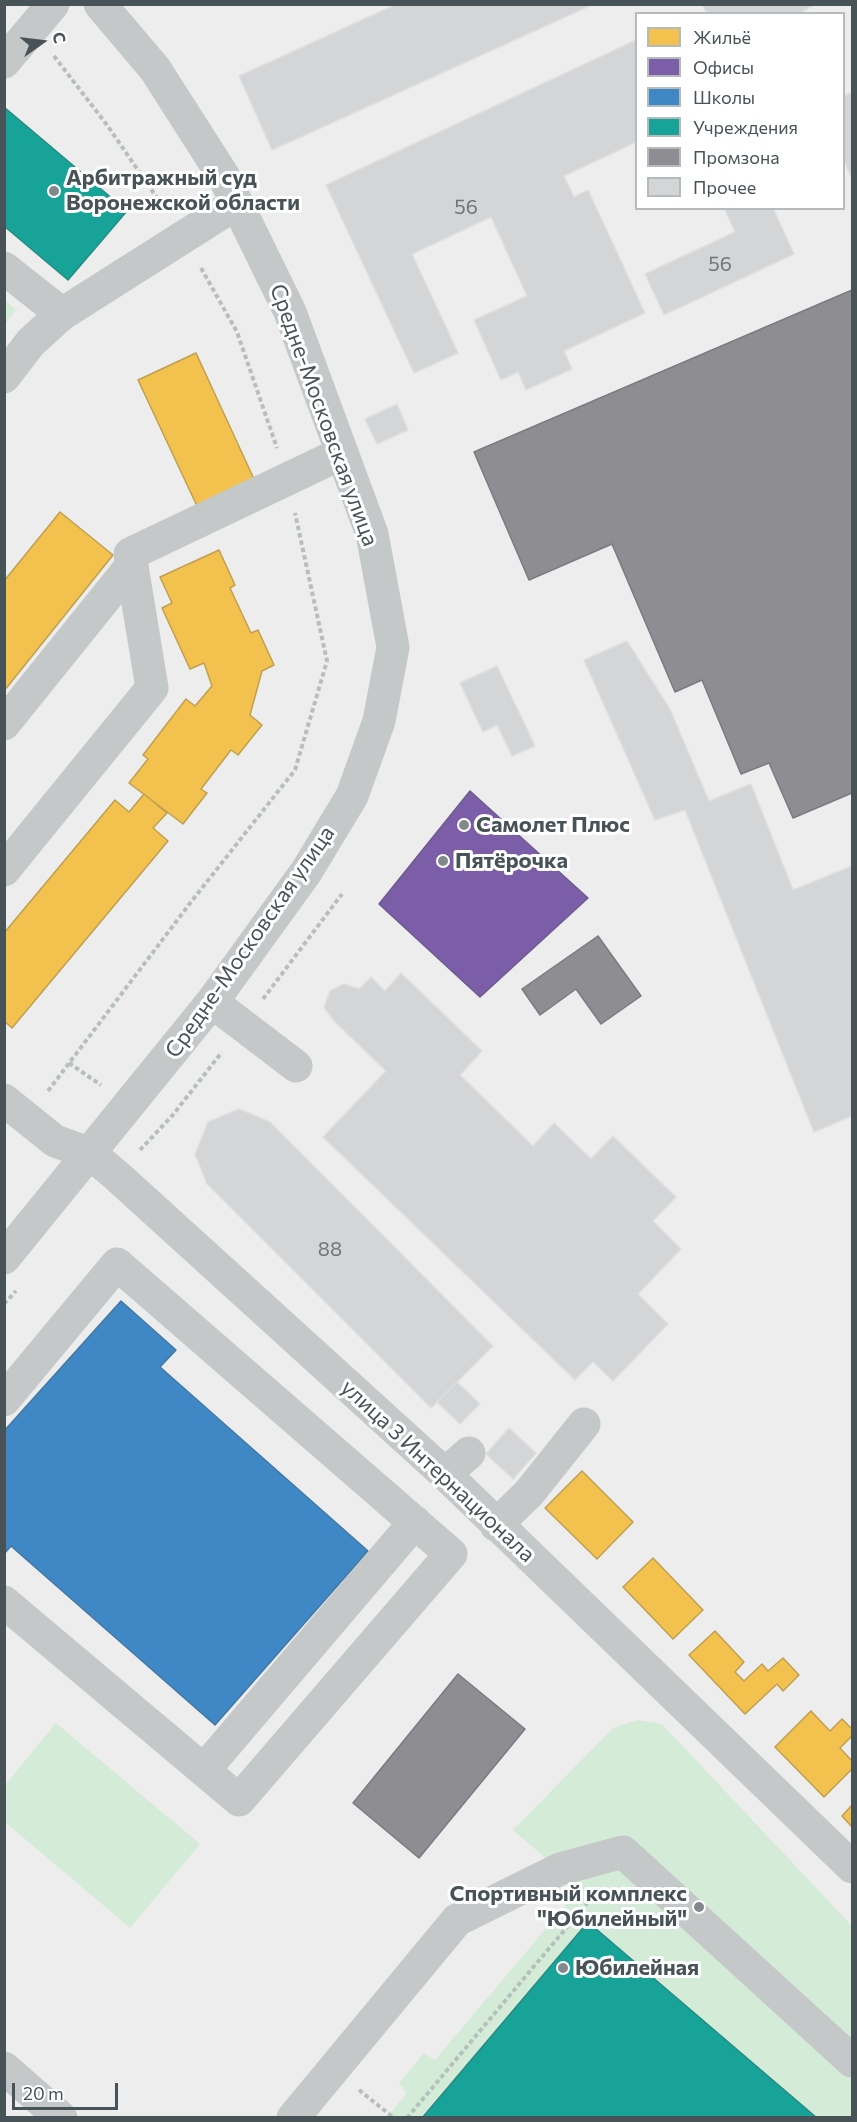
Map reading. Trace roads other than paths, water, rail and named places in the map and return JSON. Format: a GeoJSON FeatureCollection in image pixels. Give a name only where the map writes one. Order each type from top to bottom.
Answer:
{"type":"FeatureCollection","features":[{"type":"Feature","properties":{"kind":"street","name":"Средне-Московская улица"},"geometry":{"type":"LineString","coordinates":[[4,1258],[91,1154],[212,1002],[306,872],[352,796],[379,721],[393,647],[372,534],[340,454],[290,312],[224,177],[155,69],[100,4]]}},
{"type":"Feature","properties":{"kind":"street"},"geometry":{"type":"LineString","coordinates":[[4,62],[43,16]]}},
{"type":"Feature","properties":{"kind":"street"},"geometry":{"type":"LineString","coordinates":[[4,377],[31,342],[62,314],[237,203]]}},
{"type":"Feature","properties":{"kind":"street"},"geometry":{"type":"LineString","coordinates":[[4,268],[62,314]]}},
{"type":"Feature","properties":{"kind":"street"},"geometry":{"type":"LineString","coordinates":[[4,870],[152,687],[130,554],[340,454]]}},
{"type":"Feature","properties":{"kind":"street"},"geometry":{"type":"LineString","coordinates":[[4,724],[132,565]]}},
{"type":"Feature","properties":{"kind":"street"},"geometry":{"type":"LineString","coordinates":[[212,1002],[296,1066]]}},
{"type":"Feature","properties":{"kind":"street","name":"улица 3 Интернационала"},"geometry":{"type":"LineString","coordinates":[[16,1109],[55,1141],[91,1154],[457,1463],[496,1525],[852,1867]]}},
{"type":"Feature","properties":{"kind":"street"},"geometry":{"type":"LineString","coordinates":[[4,1400],[117,1264],[451,1554],[239,1800],[4,1602]]}},
{"type":"Feature","properties":{"kind":"street"},"geometry":{"type":"LineString","coordinates":[[496,1525],[529,1493],[584,1424]]}},
{"type":"Feature","properties":{"kind":"street"},"geometry":{"type":"LineString","coordinates":[[204,1770],[415,1522]]}},
{"type":"Feature","properties":{"kind":"street"},"geometry":{"type":"LineString","coordinates":[[292,2118],[457,1920],[560,1869],[623,1852],[852,2061]]}},
{"type":"Feature","properties":{"kind":"street"},"geometry":{"type":"LineString","coordinates":[[4,2067],[61,2118]]}},
{"type":"Feature","properties":{"kind":"place","name":"Арбитражный суд Воронежской области"},"geometry":{"type":"Point","coordinates":[54,191]}},
{"type":"Feature","properties":{"kind":"place","name":"Самолет Плюс"},"geometry":{"type":"Point","coordinates":[464,825]}},
{"type":"Feature","properties":{"kind":"place","name":"Пятёрочка"},"geometry":{"type":"Point","coordinates":[443,861]}},
{"type":"Feature","properties":{"kind":"place","name":"Спортивный комплекс \"Юбилейный\""},"geometry":{"type":"Point","coordinates":[699,1907]}},
{"type":"Feature","properties":{"kind":"place","name":"Юбилейная"},"geometry":{"type":"Point","coordinates":[563,1968]}}]}
